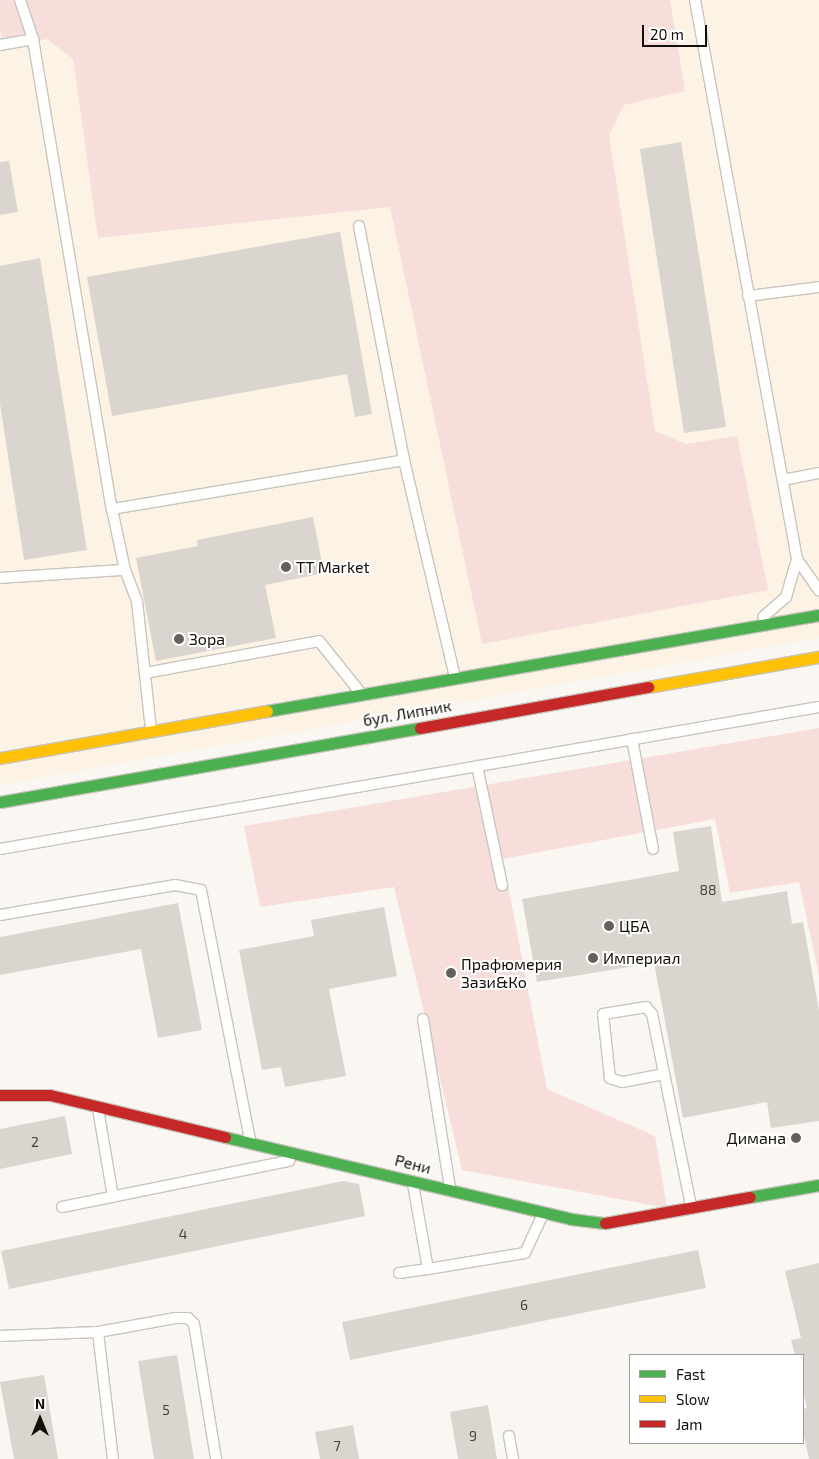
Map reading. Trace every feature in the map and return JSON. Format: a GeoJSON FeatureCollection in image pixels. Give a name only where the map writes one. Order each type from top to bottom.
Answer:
{"type":"FeatureCollection","features":[{"type":"Feature","properties":{"kind":"main road","name":"бул. Липник"},"geometry":{"type":"LineString","coordinates":[[0,758],[819,615]]}},
{"type":"Feature","properties":{"kind":"main road","name":"бул. Липник"},"geometry":{"type":"LineString","coordinates":[[0,802],[819,657]]}},
{"type":"Feature","properties":{"kind":"main road","name":"Рени"},"geometry":{"type":"LineString","coordinates":[[0,1095],[50,1094],[250,1140],[544,1213],[604,1224],[819,1185]]}},
{"type":"Feature","properties":{"kind":"lane"},"geometry":{"type":"LineString","coordinates":[[20,0],[33,39],[65,212],[112,509],[125,570],[137,601],[151,731]]}},
{"type":"Feature","properties":{"kind":"lane"},"geometry":{"type":"LineString","coordinates":[[695,0],[797,560],[819,591]]}},
{"type":"Feature","properties":{"kind":"lane"},"geometry":{"type":"LineString","coordinates":[[0,45],[33,39]]}},
{"type":"Feature","properties":{"kind":"lane"},"geometry":{"type":"LineString","coordinates":[[359,226],[404,460],[455,678]]}},
{"type":"Feature","properties":{"kind":"lane"},"geometry":{"type":"LineString","coordinates":[[748,296],[819,286]]}},
{"type":"Feature","properties":{"kind":"lane"},"geometry":{"type":"LineString","coordinates":[[112,509],[404,460]]}},
{"type":"Feature","properties":{"kind":"lane"},"geometry":{"type":"LineString","coordinates":[[782,480],[819,474]]}},
{"type":"Feature","properties":{"kind":"lane"},"geometry":{"type":"LineString","coordinates":[[750,627],[786,597],[797,560]]}},
{"type":"Feature","properties":{"kind":"lane"},"geometry":{"type":"LineString","coordinates":[[0,578],[125,570]]}},
{"type":"Feature","properties":{"kind":"lane"},"geometry":{"type":"LineString","coordinates":[[145,673],[319,641],[362,695]]}},
{"type":"Feature","properties":{"kind":"lane"},"geometry":{"type":"LineString","coordinates":[[0,849],[819,707]]}},
{"type":"Feature","properties":{"kind":"lane"},"geometry":{"type":"LineString","coordinates":[[632,739],[653,849]]}},
{"type":"Feature","properties":{"kind":"lane"},"geometry":{"type":"LineString","coordinates":[[477,766],[502,885]]}},
{"type":"Feature","properties":{"kind":"lane"},"geometry":{"type":"LineString","coordinates":[[0,916],[175,885],[201,890],[250,1140]]}},
{"type":"Feature","properties":{"kind":"lane"},"geometry":{"type":"LineString","coordinates":[[664,1074],[622,1082],[610,1078],[603,1014],[646,1007],[652,1014],[692,1209]]}},
{"type":"Feature","properties":{"kind":"lane"},"geometry":{"type":"LineString","coordinates":[[422,1019],[450,1190]]}},
{"type":"Feature","properties":{"kind":"lane"},"geometry":{"type":"LineString","coordinates":[[98,1106],[113,1197]]}},
{"type":"Feature","properties":{"kind":"lane"},"geometry":{"type":"LineString","coordinates":[[62,1207],[313,1156]]}},
{"type":"Feature","properties":{"kind":"lane"},"geometry":{"type":"LineString","coordinates":[[412,1180],[428,1269]]}},
{"type":"Feature","properties":{"kind":"lane"},"geometry":{"type":"LineString","coordinates":[[399,1273],[525,1253],[544,1213]]}},
{"type":"Feature","properties":{"kind":"lane"},"geometry":{"type":"LineString","coordinates":[[0,1336],[98,1332],[176,1318],[188,1318],[194,1324],[216,1459]]}},
{"type":"Feature","properties":{"kind":"lane"},"geometry":{"type":"LineString","coordinates":[[98,1332],[113,1459]]}},
{"type":"Feature","properties":{"kind":"lane"},"geometry":{"type":"LineString","coordinates":[[508,1436],[513,1459]]}},
{"type":"Feature","properties":{"kind":"shaded area"},"geometry":{"type":"Polygon","coordinates":[[[0,0],[819,0],[819,638],[0,785],[0,0]]]}},
{"type":"Feature","properties":{"kind":"shaded area"},"geometry":{"type":"Polygon","coordinates":[[[0,0],[670,0],[685,91],[624,105],[609,135],[655,431],[686,444],[737,436],[768,590],[482,644],[390,207],[98,238],[73,59],[47,39],[4,47],[0,29],[0,0]]]}},
{"type":"Feature","properties":{"kind":"shaded area"},"geometry":{"type":"Polygon","coordinates":[[[819,728],[819,976],[799,882],[730,893],[715,819],[503,859],[547,1089],[655,1136],[667,1208],[462,1170],[394,887],[260,907],[244,826],[819,728]]]}},
{"type":"Feature","properties":{"kind":"building"},"geometry":{"type":"Polygon","coordinates":[[[681,142],[726,427],[684,433],[640,149],[681,142]]]}},
{"type":"Feature","properties":{"kind":"building"},"geometry":{"type":"Polygon","coordinates":[[[9,161],[18,212],[0,215],[0,162],[9,161]]]}},
{"type":"Feature","properties":{"kind":"building"},"geometry":{"type":"Polygon","coordinates":[[[340,232],[372,414],[355,417],[347,374],[112,416],[87,277],[340,232]]]}},
{"type":"Feature","properties":{"kind":"building"},"geometry":{"type":"Polygon","coordinates":[[[40,258],[87,550],[24,560],[0,404],[0,266],[40,258]]]}},
{"type":"Feature","properties":{"kind":"building"},"geometry":{"type":"Polygon","coordinates":[[[313,517],[324,573],[265,585],[276,638],[156,661],[136,558],[198,546],[197,540],[313,517]]]}},
{"type":"Feature","properties":{"kind":"building"},"geometry":{"type":"Polygon","coordinates":[[[711,826],[722,902],[787,891],[792,924],[803,922],[819,1010],[819,1121],[771,1128],[767,1102],[683,1118],[654,963],[537,982],[522,899],[679,871],[673,832],[711,826]]]}},
{"type":"Feature","properties":{"kind":"building"},"geometry":{"type":"Polygon","coordinates":[[[178,903],[202,1030],[158,1038],[141,949],[0,975],[0,937],[178,903]]]}},
{"type":"Feature","properties":{"kind":"building"},"geometry":{"type":"Polygon","coordinates":[[[384,907],[397,976],[329,989],[346,1076],[285,1087],[281,1067],[262,1070],[239,950],[314,936],[311,920],[384,907]]]}},
{"type":"Feature","properties":{"kind":"building"},"geometry":{"type":"Polygon","coordinates":[[[65,1116],[72,1154],[0,1169],[0,1129],[65,1116]]]}},
{"type":"Feature","properties":{"kind":"building"},"geometry":{"type":"Polygon","coordinates":[[[343,1181],[359,1184],[365,1216],[9,1289],[1,1251],[343,1181]]]}},
{"type":"Feature","properties":{"kind":"building"},"geometry":{"type":"Polygon","coordinates":[[[698,1250],[706,1288],[350,1360],[342,1322],[698,1250]]]}},
{"type":"Feature","properties":{"kind":"building"},"geometry":{"type":"Polygon","coordinates":[[[819,1263],[819,1459],[809,1459],[804,1436],[804,1409],[807,1408],[804,1395],[804,1354],[795,1354],[791,1340],[801,1338],[785,1271],[819,1263]]]}},
{"type":"Feature","properties":{"kind":"building"},"geometry":{"type":"Polygon","coordinates":[[[177,1355],[194,1459],[154,1459],[138,1361],[177,1355]]]}},
{"type":"Feature","properties":{"kind":"building"},"geometry":{"type":"Polygon","coordinates":[[[44,1375],[58,1459],[14,1459],[0,1382],[44,1375]]]}},
{"type":"Feature","properties":{"kind":"building"},"geometry":{"type":"Polygon","coordinates":[[[488,1405],[497,1459],[458,1459],[450,1412],[488,1405]]]}},
{"type":"Feature","properties":{"kind":"building"},"geometry":{"type":"Polygon","coordinates":[[[353,1425],[359,1459],[320,1459],[315,1432],[353,1425]]]}},
{"type":"Feature","properties":{"kind":"traffic: fast"},"geometry":{"type":"LineString","coordinates":[[267,711],[819,615]]}},
{"type":"Feature","properties":{"kind":"traffic: fast"},"geometry":{"type":"LineString","coordinates":[[0,802],[420,728]]}},
{"type":"Feature","properties":{"kind":"traffic: fast"},"geometry":{"type":"LineString","coordinates":[[225,1137],[571,1219],[605,1223]]}},
{"type":"Feature","properties":{"kind":"traffic: fast"},"geometry":{"type":"LineString","coordinates":[[750,1197],[819,1185]]}},
{"type":"Feature","properties":{"kind":"traffic: slow"},"geometry":{"type":"LineString","coordinates":[[648,687],[819,657]]}},
{"type":"Feature","properties":{"kind":"traffic: slow"},"geometry":{"type":"LineString","coordinates":[[0,758],[267,711]]}},
{"type":"Feature","properties":{"kind":"traffic: jam"},"geometry":{"type":"LineString","coordinates":[[420,728],[648,687]]}},
{"type":"Feature","properties":{"kind":"traffic: jam"},"geometry":{"type":"LineString","coordinates":[[0,1095],[50,1095],[225,1137]]}},
{"type":"Feature","properties":{"kind":"traffic: jam"},"geometry":{"type":"LineString","coordinates":[[605,1223],[750,1197]]}},
{"type":"Feature","properties":{"kind":"place","name":"TT Market"},"geometry":{"type":"Point","coordinates":[286,567]}},
{"type":"Feature","properties":{"kind":"place","name":"Зора"},"geometry":{"type":"Point","coordinates":[179,639]}},
{"type":"Feature","properties":{"kind":"place","name":"ЦБА"},"geometry":{"type":"Point","coordinates":[609,926]}},
{"type":"Feature","properties":{"kind":"place","name":"Империал"},"geometry":{"type":"Point","coordinates":[593,958]}},
{"type":"Feature","properties":{"kind":"place","name":"Прафюмерия Зази&Ко"},"geometry":{"type":"Point","coordinates":[451,973]}},
{"type":"Feature","properties":{"kind":"place","name":"Димана"},"geometry":{"type":"Point","coordinates":[796,1138]}}]}
